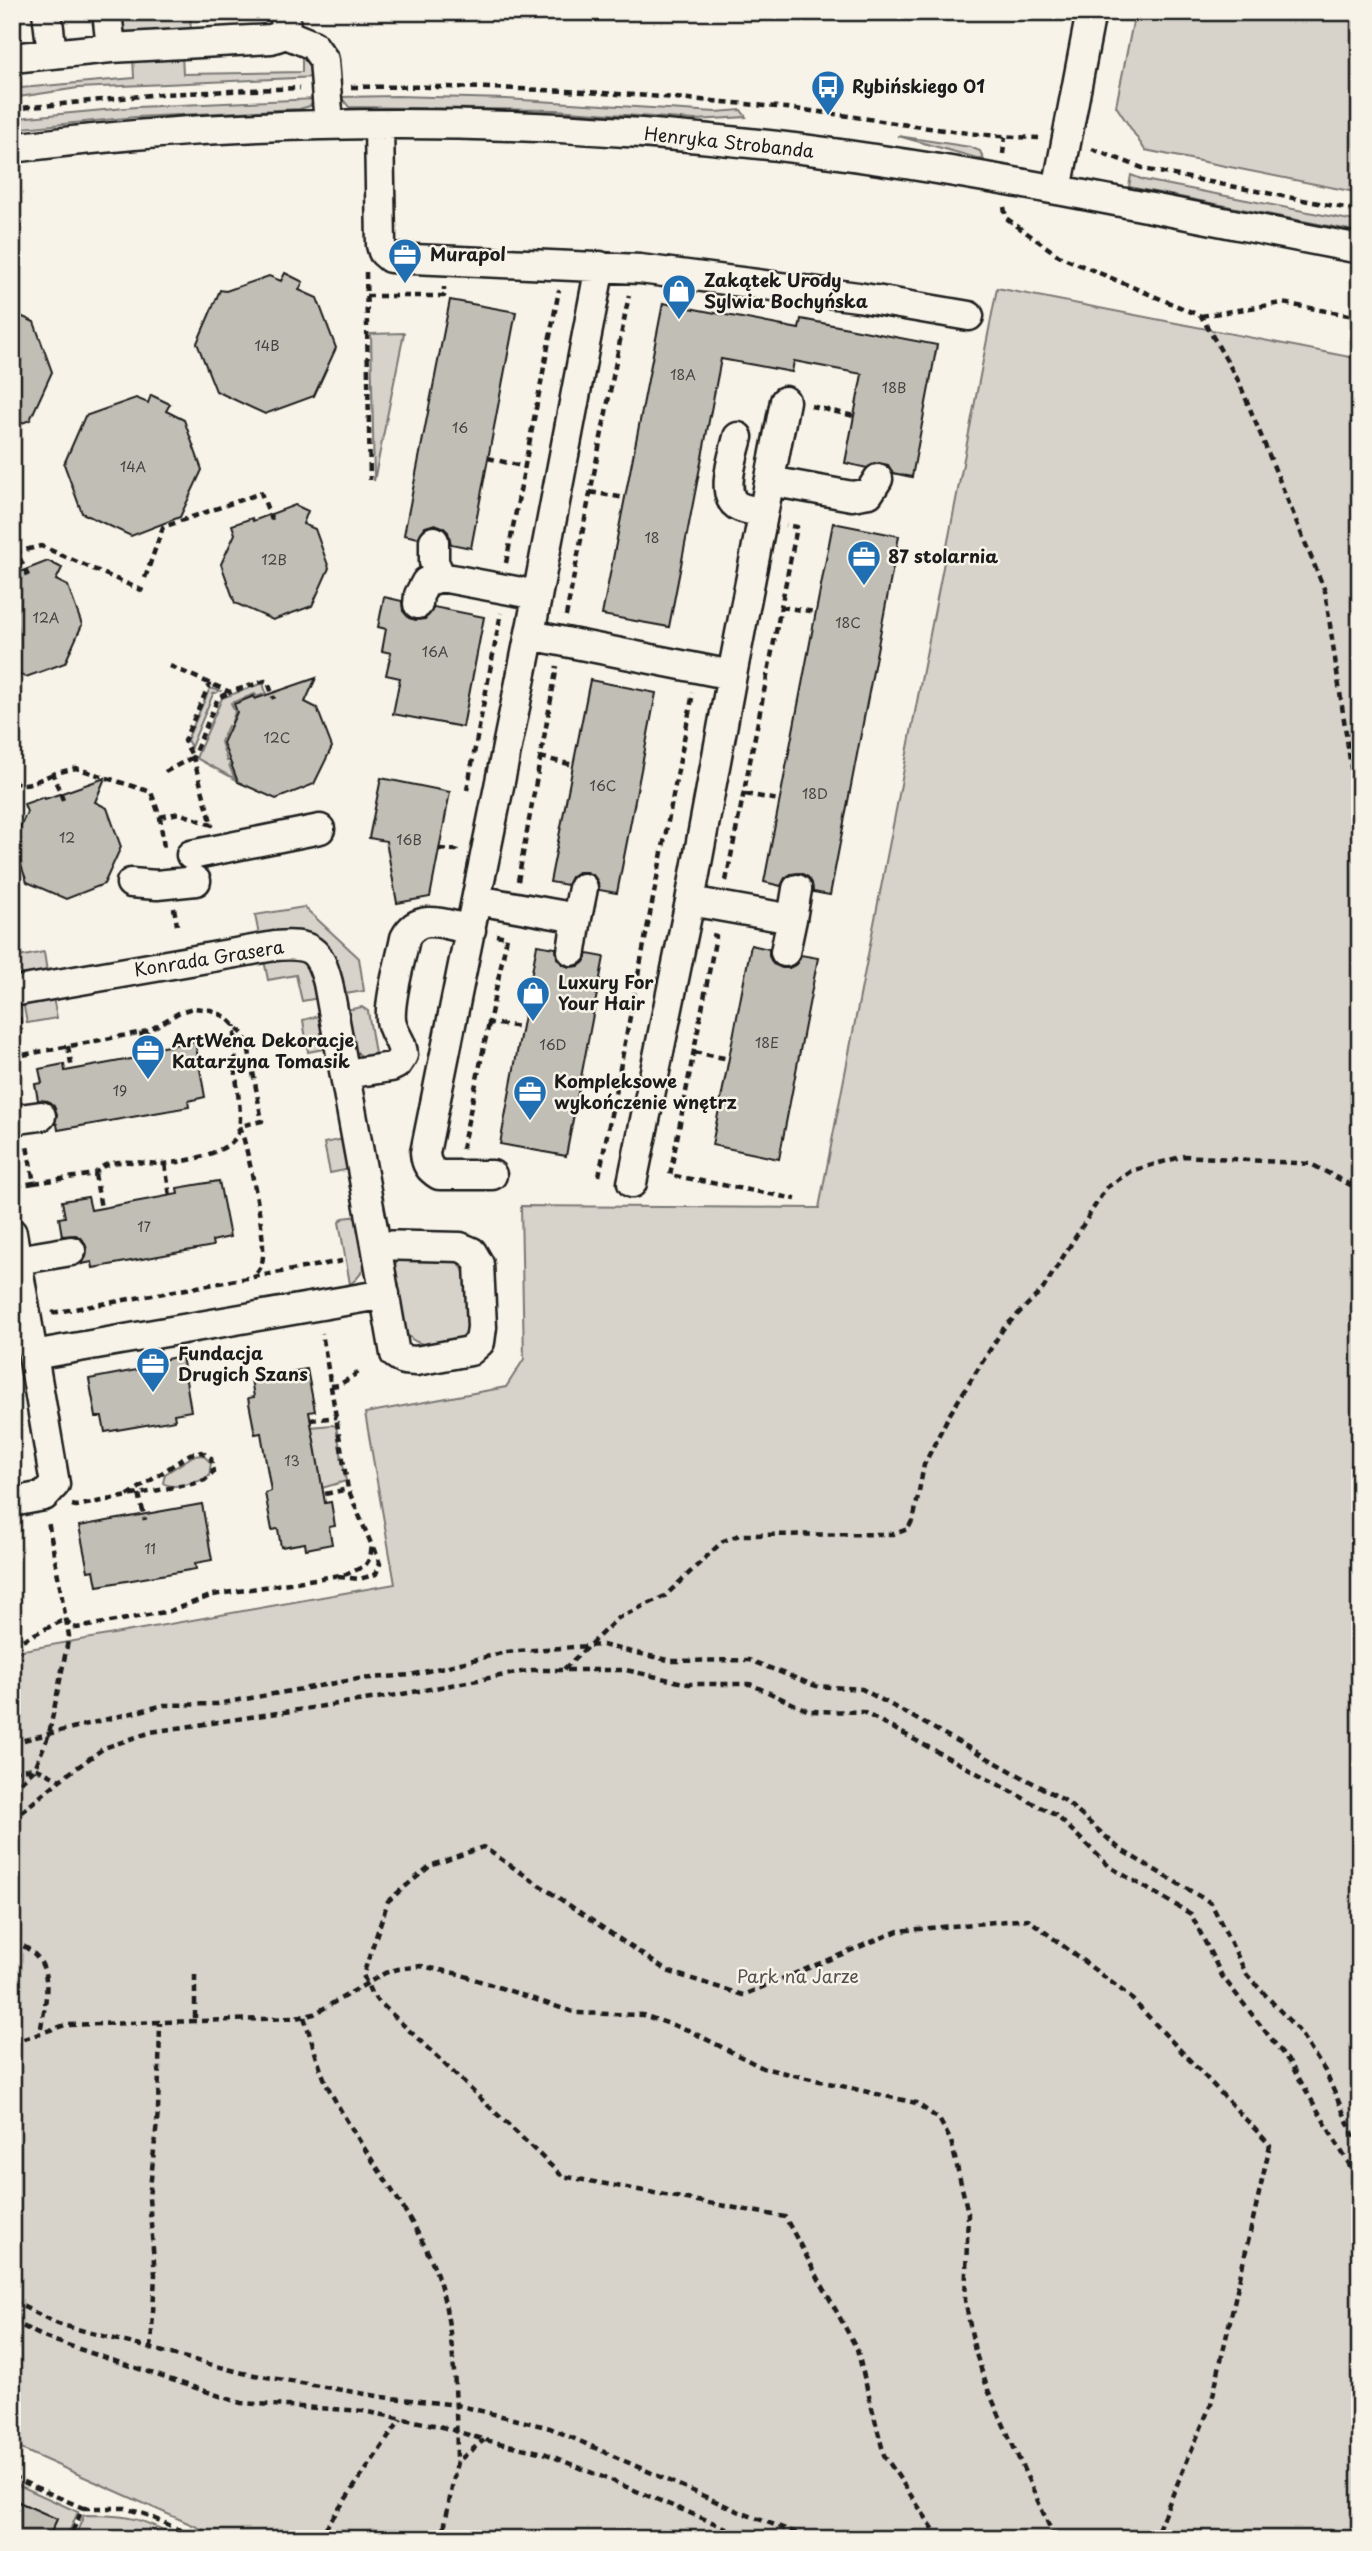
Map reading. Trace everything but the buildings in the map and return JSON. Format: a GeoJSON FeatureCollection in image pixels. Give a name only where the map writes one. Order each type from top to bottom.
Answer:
{"type":"FeatureCollection","features":[{"type":"Feature","properties":{"kind":"street"},"geometry":{"type":"LineString","coordinates":[[47,12],[52,53]]}},
{"type":"Feature","properties":{"kind":"street"},"geometry":{"type":"LineString","coordinates":[[107,12],[111,48]]}},
{"type":"Feature","properties":{"kind":"street"},"geometry":{"type":"LineString","coordinates":[[1057,190],[1091,12]]}},
{"type":"Feature","properties":{"kind":"street"},"geometry":{"type":"LineString","coordinates":[[12,58],[111,48],[271,39],[286,23],[313,45],[324,60],[329,125]]}},
{"type":"Feature","properties":{"kind":"street","name":"Henryka Strobanda"},"geometry":{"type":"LineString","coordinates":[[12,148],[91,138],[195,130],[329,125],[571,130],[676,136],[805,150],[1000,180],[1360,249]]}},
{"type":"Feature","properties":{"kind":"street"},"geometry":{"type":"LineString","coordinates":[[379,125],[381,245],[386,256],[600,266],[859,297],[969,316]]}},
{"type":"Feature","properties":{"kind":"street","name":"Henryka Strobanda"},"geometry":{"type":"LineString","coordinates":[[12,158],[91,138]]}},
{"type":"Feature","properties":{"kind":"street"},"geometry":{"type":"LineString","coordinates":[[492,1175],[439,1175],[426,1164],[425,1153],[530,635],[600,266]]}},
{"type":"Feature","properties":{"kind":"street"},"geometry":{"type":"LineString","coordinates":[[632,1184],[684,930],[785,401]]}},
{"type":"Feature","properties":{"kind":"street"},"geometry":{"type":"LineString","coordinates":[[738,437],[728,482],[730,496],[740,507],[762,516]]}},
{"type":"Feature","properties":{"kind":"street"},"geometry":{"type":"LineString","coordinates":[[770,481],[852,496],[869,493],[878,479]]}},
{"type":"Feature","properties":{"kind":"street"},"geometry":{"type":"LineString","coordinates":[[434,541],[434,562],[441,577]]}},
{"type":"Feature","properties":{"kind":"street"},"geometry":{"type":"LineString","coordinates":[[418,604],[419,595],[426,582],[441,577],[539,586]]}},
{"type":"Feature","properties":{"kind":"street"},"geometry":{"type":"LineString","coordinates":[[530,635],[732,675]]}},
{"type":"Feature","properties":{"kind":"street"},"geometry":{"type":"LineString","coordinates":[[131,883],[157,885],[320,829]]}},
{"type":"Feature","properties":{"kind":"street"},"geometry":{"type":"LineString","coordinates":[[572,951],[583,887]]}},
{"type":"Feature","properties":{"kind":"street"},"geometry":{"type":"LineString","coordinates":[[479,888],[577,918]]}},
{"type":"Feature","properties":{"kind":"street"},"geometry":{"type":"LineString","coordinates":[[692,888],[792,919]]}},
{"type":"Feature","properties":{"kind":"street"},"geometry":{"type":"LineString","coordinates":[[785,952],[797,889]]}},
{"type":"Feature","properties":{"kind":"street"},"geometry":{"type":"LineString","coordinates":[[346,1074],[397,1065],[403,1055],[400,1040],[392,1027],[390,1012],[409,930],[425,921],[471,930]]}},
{"type":"Feature","properties":{"kind":"street","name":"Konrada Grasera"},"geometry":{"type":"LineString","coordinates":[[12,992],[275,946],[302,946],[315,952],[323,962],[346,1074],[376,1245],[396,1354],[404,1360],[416,1361],[470,1351],[480,1342],[482,1327],[479,1264],[472,1252],[460,1247],[376,1245]]}},
{"type":"Feature","properties":{"kind":"street"},"geometry":{"type":"LineString","coordinates":[[12,1120],[41,1116]]}},
{"type":"Feature","properties":{"kind":"street"},"geometry":{"type":"LineString","coordinates":[[12,1502],[44,1496],[55,1483],[16,1234],[71,1251]]}},
{"type":"Feature","properties":{"kind":"street"},"geometry":{"type":"LineString","coordinates":[[33,1354],[385,1294]]}},
{"type":"Feature","properties":{"kind":"path"},"geometry":{"type":"LineString","coordinates":[[12,24],[15,24],[13,12]]}},
{"type":"Feature","properties":{"kind":"path"},"geometry":{"type":"LineString","coordinates":[[1090,148],[1148,170],[1360,211]]}},
{"type":"Feature","properties":{"kind":"path"},"geometry":{"type":"LineString","coordinates":[[1000,180],[1006,218],[1059,256],[1201,316],[1282,303],[1360,317]]}},
{"type":"Feature","properties":{"kind":"path"},"geometry":{"type":"LineString","coordinates":[[366,271],[370,480]]}},
{"type":"Feature","properties":{"kind":"path"},"geometry":{"type":"LineString","coordinates":[[366,296],[444,296],[444,276]]}},
{"type":"Feature","properties":{"kind":"path"},"geometry":{"type":"LineString","coordinates":[[539,586],[505,570],[561,280]]}},
{"type":"Feature","properties":{"kind":"path"},"geometry":{"type":"LineString","coordinates":[[479,888],[517,884],[631,283]]}},
{"type":"Feature","properties":{"kind":"path"},"geometry":{"type":"LineString","coordinates":[[1201,316],[1239,382],[1325,591],[1360,828]]}},
{"type":"Feature","properties":{"kind":"path"},"geometry":{"type":"LineString","coordinates":[[785,401],[854,416]]}},
{"type":"Feature","properties":{"kind":"path"},"geometry":{"type":"LineString","coordinates":[[488,458],[525,467]]}},
{"type":"Feature","properties":{"kind":"path"},"geometry":{"type":"LineString","coordinates":[[590,492],[625,498]]}},
{"type":"Feature","properties":{"kind":"path"},"geometry":{"type":"LineString","coordinates":[[145,578],[163,527],[261,493],[272,520]]}},
{"type":"Feature","properties":{"kind":"path"},"geometry":{"type":"LineString","coordinates":[[692,888],[728,881],[797,527],[762,516]]}},
{"type":"Feature","properties":{"kind":"path"},"geometry":{"type":"LineString","coordinates":[[28,576],[17,552],[41,546],[148,593]]}},
{"type":"Feature","properties":{"kind":"path"},"geometry":{"type":"LineString","coordinates":[[781,607],[816,612]]}},
{"type":"Feature","properties":{"kind":"path"},"geometry":{"type":"LineString","coordinates":[[466,797],[502,612]]}},
{"type":"Feature","properties":{"kind":"path"},"geometry":{"type":"LineString","coordinates":[[170,666],[230,692]]}},
{"type":"Feature","properties":{"kind":"path"},"geometry":{"type":"LineString","coordinates":[[599,1176],[698,668]]}},
{"type":"Feature","properties":{"kind":"path"},"geometry":{"type":"LineString","coordinates":[[165,772],[193,757],[218,698],[265,681],[268,682],[274,699]]}},
{"type":"Feature","properties":{"kind":"path"},"geometry":{"type":"LineString","coordinates":[[160,817],[179,813],[212,825],[193,757],[184,741],[210,683]]}},
{"type":"Feature","properties":{"kind":"path"},"geometry":{"type":"LineString","coordinates":[[506,750],[573,765]]}},
{"type":"Feature","properties":{"kind":"path"},"geometry":{"type":"LineString","coordinates":[[12,781],[25,785],[76,768],[151,792],[186,873],[177,925]]}},
{"type":"Feature","properties":{"kind":"path"},"geometry":{"type":"LineString","coordinates":[[53,774],[63,800]]}},
{"type":"Feature","properties":{"kind":"path"},"geometry":{"type":"LineString","coordinates":[[745,794],[779,800]]}},
{"type":"Feature","properties":{"kind":"path"},"geometry":{"type":"LineString","coordinates":[[439,849],[456,850],[458,837]]}},
{"type":"Feature","properties":{"kind":"path"},"geometry":{"type":"LineString","coordinates":[[457,1175],[507,937],[471,930]]}},
{"type":"Feature","properties":{"kind":"path"},"geometry":{"type":"LineString","coordinates":[[684,930],[716,936],[670,1175],[796,1199]]}},
{"type":"Feature","properties":{"kind":"path"},"geometry":{"type":"LineString","coordinates":[[12,1057],[148,1031],[180,1012],[193,1008],[211,1010],[235,1025],[248,1045],[262,1121],[240,1126]]}},
{"type":"Feature","properties":{"kind":"path"},"geometry":{"type":"LineString","coordinates":[[489,1023],[522,1027]]}},
{"type":"Feature","properties":{"kind":"path"},"geometry":{"type":"LineString","coordinates":[[235,1025],[240,1126],[262,1237],[263,1261],[253,1277]]}},
{"type":"Feature","properties":{"kind":"path"},"geometry":{"type":"LineString","coordinates":[[141,1032],[146,1056]]}},
{"type":"Feature","properties":{"kind":"path"},"geometry":{"type":"LineString","coordinates":[[68,1046],[72,1069]]}},
{"type":"Feature","properties":{"kind":"path"},"geometry":{"type":"LineString","coordinates":[[694,1052],[729,1059]]}},
{"type":"Feature","properties":{"kind":"path"},"geometry":{"type":"LineString","coordinates":[[16,1234],[14,1186],[95,1174],[102,1167],[118,1163],[165,1164],[216,1153],[232,1144],[240,1126]]}},
{"type":"Feature","properties":{"kind":"path"},"geometry":{"type":"LineString","coordinates":[[20,1148],[27,1146],[34,1183]]}},
{"type":"Feature","properties":{"kind":"path"},"geometry":{"type":"LineString","coordinates":[[564,1670],[618,1618],[665,1596],[723,1541],[739,1535],[894,1534],[908,1529],[914,1517],[925,1465],[968,1384],[1003,1329],[1043,1289],[1106,1188],[1131,1171],[1184,1156],[1311,1164],[1360,1190]]}},
{"type":"Feature","properties":{"kind":"path"},"geometry":{"type":"LineString","coordinates":[[165,1164],[170,1196]]}},
{"type":"Feature","properties":{"kind":"path"},"geometry":{"type":"LineString","coordinates":[[95,1174],[101,1208]]}},
{"type":"Feature","properties":{"kind":"path"},"geometry":{"type":"LineString","coordinates":[[51,1313],[342,1261]]}},
{"type":"Feature","properties":{"kind":"path"},"geometry":{"type":"LineString","coordinates":[[320,1326],[348,1489],[380,1564],[376,1574],[360,1579],[330,1577]]}},
{"type":"Feature","properties":{"kind":"path"},"geometry":{"type":"LineString","coordinates":[[331,1386],[339,1385],[362,1370]]}},
{"type":"Feature","properties":{"kind":"path"},"geometry":{"type":"LineString","coordinates":[[310,1420],[337,1417]]}},
{"type":"Feature","properties":{"kind":"path"},"geometry":{"type":"LineString","coordinates":[[67,1503],[76,1506],[139,1494],[205,1480],[213,1472],[211,1458],[202,1452],[190,1454],[127,1496]]}},
{"type":"Feature","properties":{"kind":"path"},"geometry":{"type":"LineString","coordinates":[[325,1494],[348,1489]]}},
{"type":"Feature","properties":{"kind":"path"},"geometry":{"type":"LineString","coordinates":[[139,1494],[145,1520]]}},
{"type":"Feature","properties":{"kind":"path"},"geometry":{"type":"LineString","coordinates":[[12,1791],[36,1768],[48,1734],[69,1636],[48,1518],[50,1514]]}},
{"type":"Feature","properties":{"kind":"path"},"geometry":{"type":"LineString","coordinates":[[66,1619],[70,1626],[77,1628],[170,1611],[213,1595],[362,1570],[370,1558],[371,1539]]}},
{"type":"Feature","properties":{"kind":"path"},"geometry":{"type":"LineString","coordinates":[[12,1646],[66,1619]]}},
{"type":"Feature","properties":{"kind":"path"},"geometry":{"type":"LineString","coordinates":[[12,1743],[164,1705],[216,1704],[358,1679],[411,1675],[506,1652],[602,1645],[672,1661],[749,1660],[816,1686],[862,1689],[1064,1800],[1121,1850],[1211,1903],[1247,1975],[1298,2030],[1325,2071],[1360,2150]]}},
{"type":"Feature","properties":{"kind":"path"},"geometry":{"type":"LineString","coordinates":[[12,1820],[104,1748],[150,1732],[397,1695],[531,1670],[626,1670],[688,1684],[750,1684],[809,1711],[863,1712],[1057,1816],[1110,1867],[1191,1914],[1222,1976],[1290,2063],[1360,2183]]}},
{"type":"Feature","properties":{"kind":"path"},"geometry":{"type":"LineString","coordinates":[[12,1771],[36,1768],[60,1780]]}},
{"type":"Feature","properties":{"kind":"path"},"geometry":{"type":"LineString","coordinates":[[940,2539],[884,2455],[857,2349],[785,2217],[562,2176],[372,1994],[363,1975],[387,1901],[430,1866],[483,1847],[667,1971],[743,1994],[898,1931],[1028,1919],[1128,1995],[1270,2145],[1211,2404],[1154,2539]]}},
{"type":"Feature","properties":{"kind":"path"},"geometry":{"type":"LineString","coordinates":[[12,1942],[32,1949],[44,1973],[46,1998],[40,2032]]}},
{"type":"Feature","properties":{"kind":"path"},"geometry":{"type":"LineString","coordinates":[[12,2043],[65,2025],[303,2017],[314,2014],[398,1969],[421,1966],[459,1974],[576,2013],[643,2015],[688,2030],[763,2068],[916,2103],[939,2119],[951,2141],[968,2213],[965,2300],[975,2351],[988,2390],[1055,2539]]}},
{"type":"Feature","properties":{"kind":"path"},"geometry":{"type":"LineString","coordinates":[[195,1975],[195,2022]]}},
{"type":"Feature","properties":{"kind":"path"},"geometry":{"type":"LineString","coordinates":[[303,2017],[328,2086],[430,2258],[442,2289],[457,2405],[457,2462],[442,2539]]}},
{"type":"Feature","properties":{"kind":"path"},"geometry":{"type":"LineString","coordinates":[[151,2349],[155,2275],[149,2198],[158,2112],[160,2023]]}},
{"type":"Feature","properties":{"kind":"path"},"geometry":{"type":"LineString","coordinates":[[12,2301],[58,2324],[243,2373],[383,2397],[457,2405],[550,2428],[740,2512],[812,2539]]}},
{"type":"Feature","properties":{"kind":"path"},"geometry":{"type":"LineString","coordinates":[[12,2321],[46,2337],[241,2403],[363,2411],[544,2452],[753,2539]]}},
{"type":"Feature","properties":{"kind":"path"},"geometry":{"type":"LineString","coordinates":[[318,2539],[401,2418]]}},
{"type":"Feature","properties":{"kind":"path"},"geometry":{"type":"LineString","coordinates":[[457,2462],[485,2440]]}},
{"type":"Feature","properties":{"kind":"path"},"geometry":{"type":"LineString","coordinates":[[12,2477],[83,2508],[125,2508],[200,2539]]}},
{"type":"Feature","properties":{"kind":"path"},"geometry":{"type":"LineString","coordinates":[[69,2539],[83,2508]]}},
{"type":"Feature","properties":{"kind":"green space"},"geometry":{"type":"Polygon","coordinates":[[[190,12],[191,33],[128,34],[118,15],[190,12]]]}},
{"type":"Feature","properties":{"kind":"green space"},"geometry":{"type":"Polygon","coordinates":[[[1135,12],[1360,12],[1360,193],[1145,150],[1116,106],[1135,12]]]}},
{"type":"Feature","properties":{"kind":"green space"},"geometry":{"type":"Polygon","coordinates":[[[302,48],[317,77],[78,88],[12,98],[12,68],[19,67],[21,88],[134,78],[133,57],[182,54],[183,74],[302,72],[302,48]]]}},
{"type":"Feature","properties":{"kind":"green space"},"geometry":{"type":"Polygon","coordinates":[[[341,97],[506,99],[716,112],[741,110],[746,117],[695,120],[555,110],[349,107],[341,97]]]}},
{"type":"Feature","properties":{"kind":"green space"},"geometry":{"type":"Polygon","coordinates":[[[316,99],[310,106],[299,109],[136,117],[12,129],[12,119],[28,117],[136,107],[316,99]]]}},
{"type":"Feature","properties":{"kind":"green space"},"geometry":{"type":"Polygon","coordinates":[[[898,136],[970,147],[980,151],[984,160],[898,136]]]}},
{"type":"Feature","properties":{"kind":"green space"},"geometry":{"type":"Polygon","coordinates":[[[1131,175],[1144,180],[1360,222],[1360,232],[1129,187],[1131,175]]]}},
{"type":"Feature","properties":{"kind":"green space","name":"Park na Jarze"},"geometry":{"type":"Polygon","coordinates":[[[997,288],[1360,359],[1360,2539],[224,2539],[12,2445],[12,1652],[395,1584],[365,1413],[506,1387],[524,1359],[521,1206],[819,1208],[997,288]]]}},
{"type":"Feature","properties":{"kind":"green space"},"geometry":{"type":"Polygon","coordinates":[[[404,333],[374,481],[371,334],[404,333]]]}},
{"type":"Feature","properties":{"kind":"green space"},"geometry":{"type":"Polygon","coordinates":[[[263,683],[266,693],[231,703],[235,712],[232,721],[238,724],[236,728],[228,726],[221,742],[227,761],[235,759],[236,762],[229,765],[235,779],[196,758],[222,698],[263,683]]]}},
{"type":"Feature","properties":{"kind":"green space"},"geometry":{"type":"Polygon","coordinates":[[[210,688],[220,691],[213,694],[191,747],[187,740],[210,688]]]}},
{"type":"Feature","properties":{"kind":"green space"},"geometry":{"type":"Polygon","coordinates":[[[304,907],[359,958],[364,991],[345,994],[335,958],[320,939],[295,932],[259,935],[255,915],[304,907]]]}},
{"type":"Feature","properties":{"kind":"green space"},"geometry":{"type":"Polygon","coordinates":[[[44,952],[47,972],[18,978],[14,958],[44,952]]]}},
{"type":"Feature","properties":{"kind":"green space"},"geometry":{"type":"Polygon","coordinates":[[[286,956],[309,963],[319,998],[302,1001],[296,975],[268,980],[264,960],[286,956]]]}},
{"type":"Feature","properties":{"kind":"green space"},"geometry":{"type":"Polygon","coordinates":[[[53,997],[57,1018],[27,1023],[23,1002],[53,997]]]}},
{"type":"Feature","properties":{"kind":"green space"},"geometry":{"type":"Polygon","coordinates":[[[362,1007],[368,1011],[376,1060],[364,1058],[354,1050],[346,1010],[362,1007]]]}},
{"type":"Feature","properties":{"kind":"green space"},"geometry":{"type":"Polygon","coordinates":[[[322,1015],[329,1048],[308,1052],[303,1020],[322,1015]]]}},
{"type":"Feature","properties":{"kind":"green space"},"geometry":{"type":"Polygon","coordinates":[[[344,1139],[350,1169],[330,1173],[324,1143],[344,1139]]]}},
{"type":"Feature","properties":{"kind":"green space"},"geometry":{"type":"Polygon","coordinates":[[[358,1216],[365,1262],[358,1278],[350,1284],[339,1222],[343,1218],[358,1216]]]}},
{"type":"Feature","properties":{"kind":"green space"},"geometry":{"type":"Polygon","coordinates":[[[438,1259],[458,1263],[465,1275],[469,1306],[467,1330],[462,1336],[447,1344],[428,1345],[411,1339],[406,1333],[399,1312],[394,1270],[394,1265],[399,1260],[438,1259]]]}},
{"type":"Feature","properties":{"kind":"green space"},"geometry":{"type":"Polygon","coordinates":[[[336,1426],[346,1481],[322,1488],[311,1427],[336,1426]]]}},
{"type":"Feature","properties":{"kind":"green space"},"geometry":{"type":"Polygon","coordinates":[[[203,1455],[211,1463],[209,1476],[186,1485],[173,1486],[163,1483],[165,1474],[193,1456],[203,1455]]]}},
{"type":"Feature","properties":{"kind":"green space"},"geometry":{"type":"Polygon","coordinates":[[[12,2482],[78,2512],[66,2539],[46,2539],[57,2519],[12,2499],[12,2482]]]}},
{"type":"Feature","properties":{"kind":"green space"},"geometry":{"type":"Polygon","coordinates":[[[84,2515],[135,2519],[182,2539],[74,2539],[84,2515]]]}},
{"type":"Feature","properties":{"kind":"place","name":"Rybińskiego 01"},"geometry":{"type":"Point","coordinates":[828,117]}},
{"type":"Feature","properties":{"kind":"place","name":"Murapol"},"geometry":{"type":"Point","coordinates":[405,285]}},
{"type":"Feature","properties":{"kind":"place","name":"Zakątek Urody Sylwia Bochyńska"},"geometry":{"type":"Point","coordinates":[679,321]}},
{"type":"Feature","properties":{"kind":"place","name":"87 stolarnia"},"geometry":{"type":"Point","coordinates":[864,587]}},
{"type":"Feature","properties":{"kind":"place","name":"Luxury For Your Hair"},"geometry":{"type":"Point","coordinates":[533,1023]}},
{"type":"Feature","properties":{"kind":"place","name":"ArtWena Dekoracje Katarzyna Tomasik"},"geometry":{"type":"Point","coordinates":[148,1081]}},
{"type":"Feature","properties":{"kind":"place","name":"Kompleksowe wykończenie wnętrz"},"geometry":{"type":"Point","coordinates":[530,1122]}},
{"type":"Feature","properties":{"kind":"place","name":"Fundacja Drugich Szans"},"geometry":{"type":"Point","coordinates":[153,1394]}}]}
